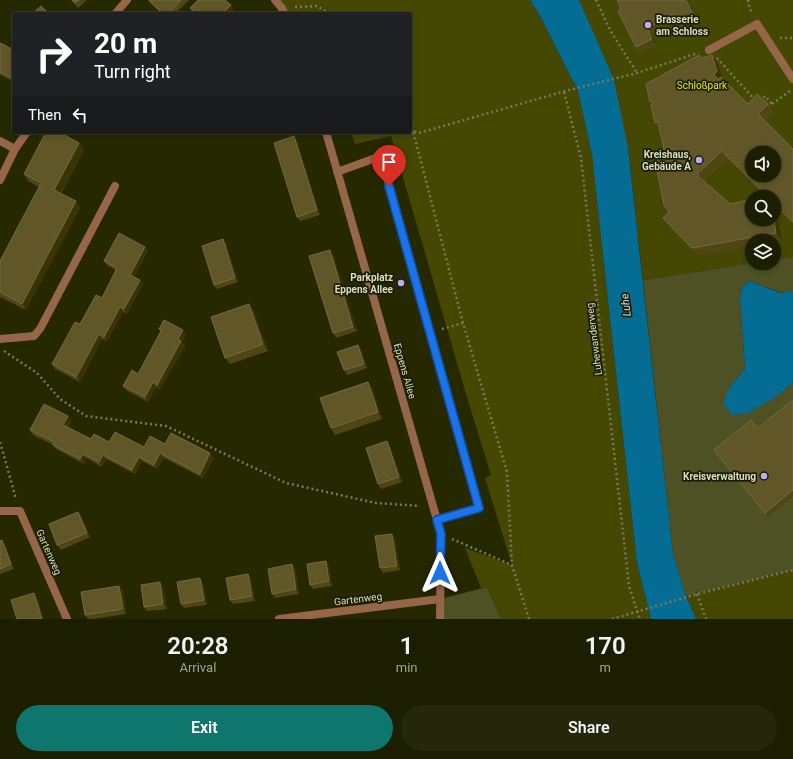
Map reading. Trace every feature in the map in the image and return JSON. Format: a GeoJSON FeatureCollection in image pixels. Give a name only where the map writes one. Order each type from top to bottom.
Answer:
{"type":"FeatureCollection","features":[{"type":"Feature","properties":{"kind":"street"},"geometry":{"type":"LineString","coordinates":[[117,12],[127,0]]}},
{"type":"Feature","properties":{"kind":"street"},"geometry":{"type":"LineString","coordinates":[[275,0],[283,10]]}},
{"type":"Feature","properties":{"kind":"street"},"geometry":{"type":"LineString","coordinates":[[709,50],[756,24],[793,79]]}},
{"type":"Feature","properties":{"kind":"street"},"geometry":{"type":"LineString","coordinates":[[0,180],[14,149],[25,134]]}},
{"type":"Feature","properties":{"kind":"street","name":"Eppens Allee"},"geometry":{"type":"LineString","coordinates":[[327,134],[441,534],[440,619]]}},
{"type":"Feature","properties":{"kind":"street"},"geometry":{"type":"LineString","coordinates":[[0,141],[14,149]]}},
{"type":"Feature","properties":{"kind":"street"},"geometry":{"type":"LineString","coordinates":[[338,172],[381,156],[479,508],[437,520]]}},
{"type":"Feature","properties":{"kind":"street"},"geometry":{"type":"LineString","coordinates":[[0,339],[34,336],[40,329],[115,186]]}},
{"type":"Feature","properties":{"kind":"street"},"geometry":{"type":"LineString","coordinates":[[0,511],[20,511]]}},
{"type":"Feature","properties":{"kind":"street","name":"Gartenweg"},"geometry":{"type":"LineString","coordinates":[[20,511],[67,619]]}},
{"type":"Feature","properties":{"kind":"street","name":"Gartenweg"},"geometry":{"type":"LineString","coordinates":[[279,619],[440,599]]}},
{"type":"Feature","properties":{"kind":"path"},"geometry":{"type":"LineString","coordinates":[[596,0],[610,30],[637,73]]}},
{"type":"Feature","properties":{"kind":"path"},"geometry":{"type":"LineString","coordinates":[[744,0],[748,3]]}},
{"type":"Feature","properties":{"kind":"path"},"geometry":{"type":"LineString","coordinates":[[283,10],[317,6],[327,12]]}},
{"type":"Feature","properties":{"kind":"path"},"geometry":{"type":"LineString","coordinates":[[529,619],[512,566],[507,472],[463,323],[412,131],[420,133],[569,90],[637,73],[709,50],[758,103],[765,96],[772,104]]}},
{"type":"Feature","properties":{"kind":"path"},"geometry":{"type":"LineString","coordinates":[[768,107],[793,89]]}},
{"type":"Feature","properties":{"kind":"path","name":"Luhewanderweg"},"geometry":{"type":"LineString","coordinates":[[564,92],[581,158],[629,586],[637,611]]}},
{"type":"Feature","properties":{"kind":"path"},"geometry":{"type":"LineString","coordinates":[[430,333],[463,323]]}},
{"type":"Feature","properties":{"kind":"path"},"geometry":{"type":"LineString","coordinates":[[0,348],[37,373],[60,400],[86,416],[166,426],[286,483],[376,503],[433,507]]}},
{"type":"Feature","properties":{"kind":"path"},"geometry":{"type":"LineString","coordinates":[[0,442],[20,511]]}},
{"type":"Feature","properties":{"kind":"path"},"geometry":{"type":"LineString","coordinates":[[441,534],[512,566]]}},
{"type":"Feature","properties":{"kind":"path"},"geometry":{"type":"LineString","coordinates":[[612,619],[696,594],[793,570]]}},
{"type":"Feature","properties":{"kind":"path"},"geometry":{"type":"LineString","coordinates":[[696,594],[706,619]]}},
{"type":"Feature","properties":{"kind":"path"},"geometry":{"type":"LineString","coordinates":[[637,611],[640,619]]}},
{"type":"Feature","properties":{"kind":"green space"},"geometry":{"type":"Polygon","coordinates":[[[275,0],[530,0],[540,16],[578,91],[592,155],[637,563],[651,619],[501,619],[487,587],[481,588],[465,548],[512,565],[485,478],[491,475],[391,136],[355,144],[352,134],[412,134],[412,12],[284,12],[275,0]]]}},
{"type":"Feature","properties":{"kind":"green space","name":"Schloßpark"},"geometry":{"type":"Polygon","coordinates":[[[579,0],[793,0],[793,257],[781,259],[781,234],[745,234],[745,264],[643,280],[628,148],[579,0]]]}},
{"type":"Feature","properties":{"kind":"green space"},"geometry":{"type":"Polygon","coordinates":[[[793,257],[793,291],[782,293],[749,281],[742,287],[740,299],[745,368],[729,388],[780,394],[793,382],[793,570],[686,596],[673,554],[643,280],[745,264],[745,270],[781,270],[781,259],[793,257]]]}},
{"type":"Feature","properties":{"kind":"green space"},"geometry":{"type":"Polygon","coordinates":[[[793,570],[793,619],[696,619],[686,596],[793,570]]]}},
{"type":"Feature","properties":{"kind":"green space"},"geometry":{"type":"Polygon","coordinates":[[[487,587],[501,619],[440,619],[440,599],[487,587]]]}},
{"type":"Feature","properties":{"kind":"water","name":"Luhe"},"geometry":{"type":"Polygon","coordinates":[[[530,0],[579,0],[614,80],[628,148],[673,554],[686,596],[696,619],[651,619],[637,563],[592,155],[578,91],[540,16],[530,0]]]}},
{"type":"Feature","properties":{"kind":"water"},"geometry":{"type":"Polygon","coordinates":[[[749,281],[781,293],[793,291],[793,382],[780,394],[748,413],[732,415],[723,403],[729,388],[745,368],[740,299],[742,287],[749,281]]]}},
{"type":"Feature","properties":{"kind":"building"},"geometry":{"type":"Polygon","coordinates":[[[72,0],[79,0],[75,3],[72,0]]]}},
{"type":"Feature","properties":{"kind":"building"},"geometry":{"type":"Polygon","coordinates":[[[149,0],[181,0],[170,12],[161,12],[149,0]]]}},
{"type":"Feature","properties":{"kind":"building"},"geometry":{"type":"Polygon","coordinates":[[[198,0],[225,0],[231,5],[224,12],[194,12],[190,8],[198,0]]]}},
{"type":"Feature","properties":{"kind":"building","name":"Brasserie am Schloss"},"geometry":{"type":"Polygon","coordinates":[[[617,0],[686,0],[693,14],[676,22],[673,15],[647,28],[652,39],[636,47],[618,11],[621,9],[617,0]]]}},
{"type":"Feature","properties":{"kind":"building"},"geometry":{"type":"Polygon","coordinates":[[[41,6],[47,12],[34,12],[41,6]]]}},
{"type":"Feature","properties":{"kind":"building"},"geometry":{"type":"Polygon","coordinates":[[[0,43],[12,49],[12,78],[0,72],[0,43]]]}},
{"type":"Feature","properties":{"kind":"building","name":"Kreishaus, Gebäude A"},"geometry":{"type":"Polygon","coordinates":[[[699,55],[702,58],[712,55],[717,71],[714,75],[718,79],[721,77],[748,104],[757,94],[768,104],[758,114],[793,149],[793,222],[781,210],[781,190],[761,190],[753,182],[781,182],[781,146],[745,146],[745,174],[722,151],[698,173],[699,177],[730,204],[745,201],[745,226],[775,226],[776,233],[745,234],[745,239],[692,248],[663,218],[669,212],[664,205],[655,161],[665,153],[658,122],[655,123],[651,105],[653,103],[652,101],[650,102],[646,84],[699,55]]]}},
{"type":"Feature","properties":{"kind":"building"},"geometry":{"type":"Polygon","coordinates":[[[45,134],[63,134],[79,143],[54,190],[76,201],[22,304],[0,292],[0,261],[41,183],[24,174],[45,134]]]}},
{"type":"Feature","properties":{"kind":"building"},"geometry":{"type":"Polygon","coordinates":[[[294,136],[317,210],[297,217],[274,143],[294,136]]]}},
{"type":"Feature","properties":{"kind":"building"},"geometry":{"type":"Polygon","coordinates":[[[119,233],[145,247],[130,275],[140,280],[124,309],[120,307],[104,337],[99,334],[76,377],[52,364],[75,322],[80,324],[96,295],[102,298],[117,268],[104,261],[119,233]]]}},
{"type":"Feature","properties":{"kind":"building"},"geometry":{"type":"Polygon","coordinates":[[[223,239],[235,278],[214,285],[202,246],[223,239]]]}},
{"type":"Feature","properties":{"kind":"building"},"geometry":{"type":"Polygon","coordinates":[[[330,250],[353,327],[333,333],[309,256],[330,250]]]}},
{"type":"Feature","properties":{"kind":"building"},"geometry":{"type":"Polygon","coordinates":[[[249,304],[263,344],[225,358],[211,317],[249,304]]]}},
{"type":"Feature","properties":{"kind":"building"},"geometry":{"type":"Polygon","coordinates":[[[164,320],[183,330],[178,339],[181,341],[157,385],[153,382],[145,397],[123,386],[132,370],[138,374],[161,331],[159,329],[164,320]]]}},
{"type":"Feature","properties":{"kind":"building"},"geometry":{"type":"Polygon","coordinates":[[[358,345],[364,364],[344,370],[337,352],[358,345]]]}},
{"type":"Feature","properties":{"kind":"building"},"geometry":{"type":"Polygon","coordinates":[[[368,382],[378,412],[331,428],[320,398],[368,382]]]}},
{"type":"Feature","properties":{"kind":"building","name":"Kreisverwaltung"},"geometry":{"type":"Polygon","coordinates":[[[793,400],[793,490],[765,513],[714,450],[751,420],[758,428],[793,400]]]}},
{"type":"Feature","properties":{"kind":"building"},"geometry":{"type":"Polygon","coordinates":[[[44,404],[68,416],[63,425],[91,439],[94,434],[109,442],[115,432],[144,447],[150,436],[165,444],[171,433],[210,453],[200,474],[160,453],[154,465],[139,457],[132,470],[103,455],[99,462],[83,454],[80,459],[53,445],[54,442],[30,430],[44,404]]]}},
{"type":"Feature","properties":{"kind":"building"},"geometry":{"type":"Polygon","coordinates":[[[387,441],[399,477],[378,484],[366,448],[387,441]]]}},
{"type":"Feature","properties":{"kind":"building"},"geometry":{"type":"Polygon","coordinates":[[[78,512],[87,533],[57,545],[49,524],[78,512]]]}},
{"type":"Feature","properties":{"kind":"building"},"geometry":{"type":"Polygon","coordinates":[[[392,534],[397,566],[380,568],[375,536],[392,534]]]}},
{"type":"Feature","properties":{"kind":"building"},"geometry":{"type":"Polygon","coordinates":[[[2,540],[11,564],[0,569],[0,541],[2,540]]]}},
{"type":"Feature","properties":{"kind":"building"},"geometry":{"type":"Polygon","coordinates":[[[326,561],[329,581],[310,585],[307,564],[326,561]]]}},
{"type":"Feature","properties":{"kind":"building"},"geometry":{"type":"Polygon","coordinates":[[[292,564],[296,589],[272,594],[268,569],[292,564]]]}},
{"type":"Feature","properties":{"kind":"building"},"geometry":{"type":"Polygon","coordinates":[[[248,574],[252,596],[230,600],[226,578],[248,574]]]}},
{"type":"Feature","properties":{"kind":"building"},"geometry":{"type":"Polygon","coordinates":[[[200,578],[204,600],[181,604],[177,582],[200,578]]]}},
{"type":"Feature","properties":{"kind":"building"},"geometry":{"type":"Polygon","coordinates":[[[160,582],[163,604],[144,607],[141,585],[160,582]]]}},
{"type":"Feature","properties":{"kind":"building"},"geometry":{"type":"Polygon","coordinates":[[[119,586],[123,609],[85,615],[81,592],[119,586]]]}},
{"type":"Feature","properties":{"kind":"building"},"geometry":{"type":"Polygon","coordinates":[[[34,593],[42,619],[17,619],[11,600],[34,593]]]}},
{"type":"Feature","properties":{"kind":"place","name":"Brasserie am Schloss"},"geometry":{"type":"Point","coordinates":[648,25]}},
{"type":"Feature","properties":{"kind":"place","name":"Kreishaus, Gebäude A"},"geometry":{"type":"Point","coordinates":[699,160]}},
{"type":"Feature","properties":{"kind":"place","name":"Parkplatz Eppens Allee"},"geometry":{"type":"Point","coordinates":[401,283]}},
{"type":"Feature","properties":{"kind":"place","name":"Kreisverwaltung"},"geometry":{"type":"Point","coordinates":[764,476]}},
{"type":"Feature","properties":{"kind":"route"},"geometry":{"type":"LineString","coordinates":[[389,186],[479,508],[437,520],[441,534],[440,573]]}}]}
